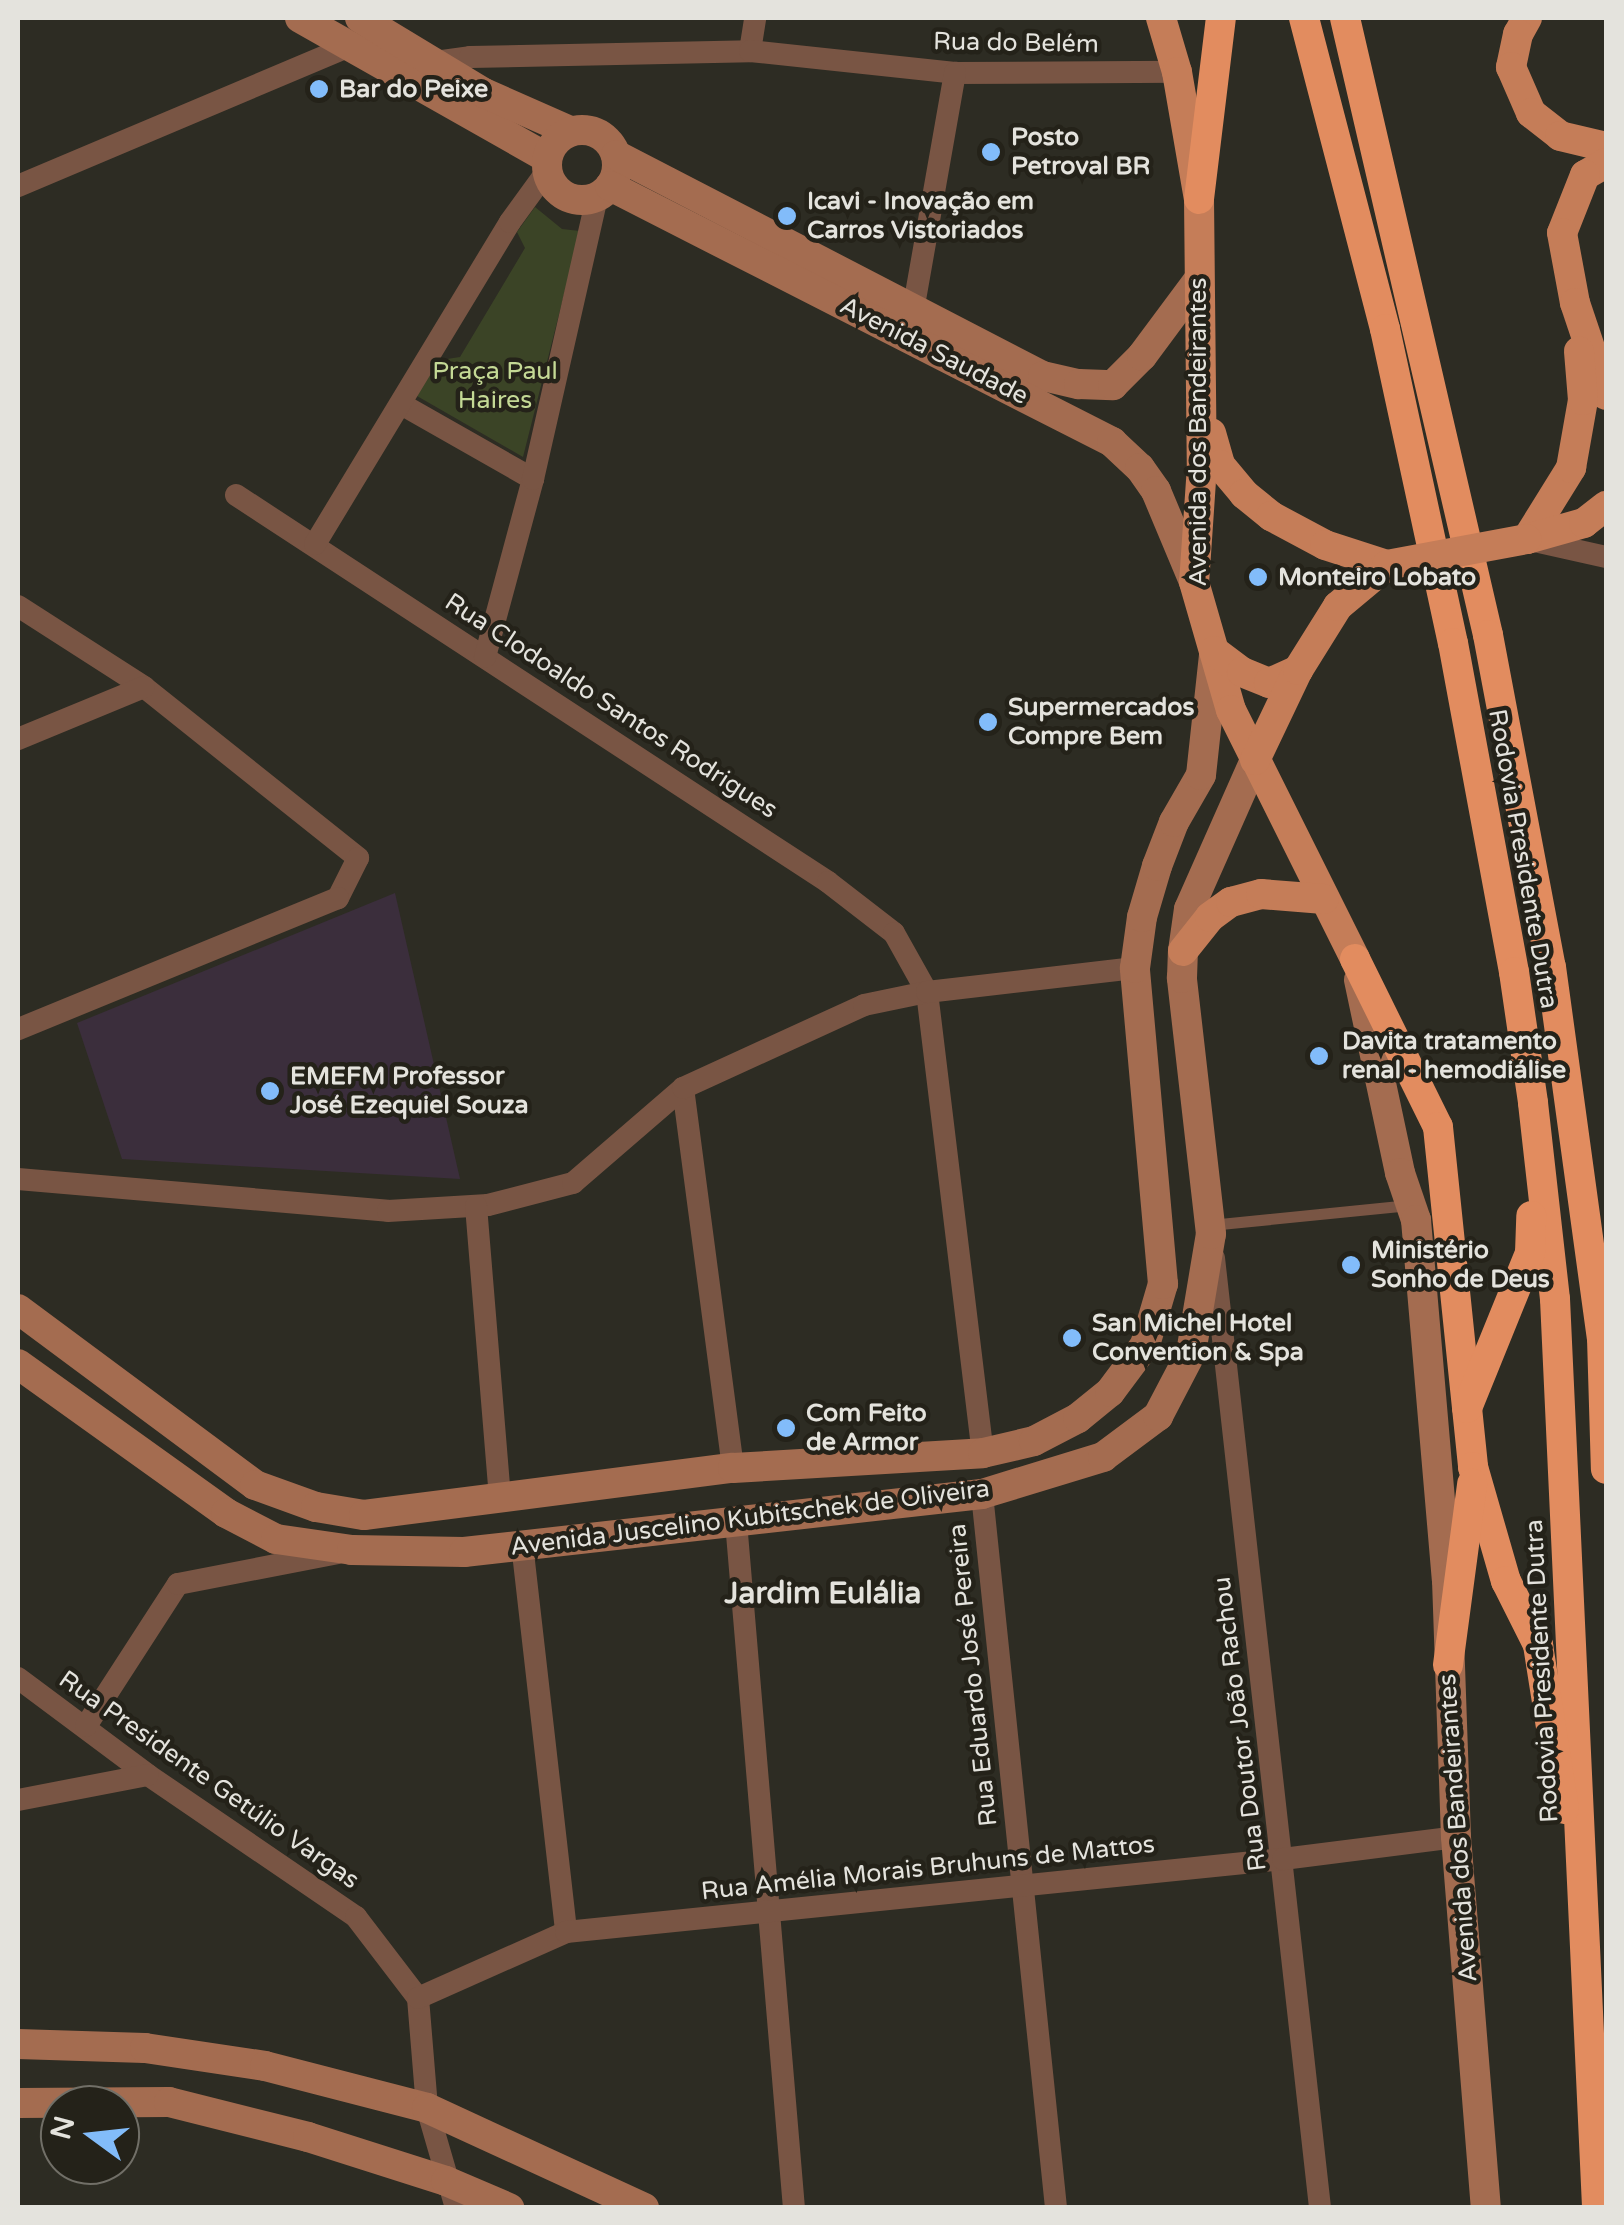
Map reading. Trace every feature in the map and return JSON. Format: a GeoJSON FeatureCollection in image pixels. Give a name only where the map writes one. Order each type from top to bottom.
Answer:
{"type":"FeatureCollection","features":[{"type":"Feature","properties":{"kind":"highway"},"geometry":{"type":"LineString","coordinates":[[1199,198],[1220,18]]}},
{"type":"Feature","properties":{"kind":"highway","name":"Rodovia Presidente Dutra"},"geometry":{"type":"LineString","coordinates":[[1304,18],[1385,329],[1453,643],[1514,972],[1533,1104],[1555,1299],[1598,2208]]}},
{"type":"Feature","properties":{"kind":"highway","name":"Rodovia Presidente Dutra"},"geometry":{"type":"LineString","coordinates":[[1345,18],[1488,636],[1550,967],[1602,1338],[1606,1469]]}},
{"type":"Feature","properties":{"kind":"highway"},"geometry":{"type":"LineString","coordinates":[[1355,959],[1438,1127],[1473,1466],[1506,1582],[1538,1645],[1586,1940]]}},
{"type":"Feature","properties":{"kind":"highway"},"geometry":{"type":"LineString","coordinates":[[1466,1409],[1530,1253],[1533,1104]]}},
{"type":"Feature","properties":{"kind":"highway"},"geometry":{"type":"LineString","coordinates":[[1448,1665],[1467,1546],[1473,1466]]}},
{"type":"Feature","properties":{"kind":"main road","name":"Avenida Saudade"},"geometry":{"type":"LineString","coordinates":[[300,18],[356,31],[390,27],[484,93],[570,131],[592,130],[603,136],[616,155],[1043,376],[1080,384],[1113,385],[1142,356],[1198,282]]}},
{"type":"Feature","properties":{"kind":"main road","name":"Avenida dos Bandeirantes"},"geometry":{"type":"LineString","coordinates":[[1161,18],[1177,72],[1199,198],[1202,466],[1194,582],[1231,710],[1355,959],[1400,1173],[1416,1220],[1447,1580],[1456,1837],[1486,2208]]}},
{"type":"Feature","properties":{"kind":"main road"},"geometry":{"type":"LineString","coordinates":[[1527,18],[1518,34],[1512,68],[1531,114],[1560,136],[1606,147]]}},
{"type":"Feature","properties":{"kind":"main road","name":"Avenida Saudade"},"geometry":{"type":"LineString","coordinates":[[356,31],[547,165],[566,196],[604,191],[1112,442],[1140,468],[1156,491],[1194,582]]}},
{"type":"Feature","properties":{"kind":"main road"},"geometry":{"type":"LineString","coordinates":[[547,165],[559,138],[570,131]]}},
{"type":"Feature","properties":{"kind":"main road"},"geometry":{"type":"LineString","coordinates":[[604,191],[616,155]]}},
{"type":"Feature","properties":{"kind":"main road"},"geometry":{"type":"LineString","coordinates":[[1526,539],[1571,468],[1583,400],[1575,303],[1562,234],[1585,175],[1606,163]]}},
{"type":"Feature","properties":{"kind":"main road"},"geometry":{"type":"LineString","coordinates":[[1575,303],[1606,395]]}},
{"type":"Feature","properties":{"kind":"main road"},"geometry":{"type":"LineString","coordinates":[[1200,393],[1220,465],[1244,494],[1271,516],[1325,545],[1387,564],[1526,539],[1584,523],[1606,506]]}},
{"type":"Feature","properties":{"kind":"main road","name":"Avenida Juscelino Kubitschek de Oliveira"},"geometry":{"type":"LineString","coordinates":[[18,1364],[226,1512],[276,1539],[352,1550],[464,1552],[982,1494],[1103,1457],[1158,1416],[1191,1354],[1211,1230],[1182,978],[1189,909],[1298,670],[1338,606],[1387,564]]}},
{"type":"Feature","properties":{"kind":"main road"},"geometry":{"type":"LineString","coordinates":[[1214,651],[1242,672],[1270,683],[1298,670]]}},
{"type":"Feature","properties":{"kind":"main road","name":"Avenida Juscelino Kubitschek de Oliveira"},"geometry":{"type":"LineString","coordinates":[[18,1308],[255,1486],[316,1507],[364,1515],[733,1468],[983,1453],[1034,1441],[1078,1418],[1110,1392],[1145,1345],[1162,1284],[1135,968],[1142,917],[1157,866],[1174,822],[1202,775],[1214,651]]}},
{"type":"Feature","properties":{"kind":"main road"},"geometry":{"type":"LineString","coordinates":[[1183,951],[1210,917],[1231,902],[1261,894],[1324,899]]}},
{"type":"Feature","properties":{"kind":"main road"},"geometry":{"type":"LineString","coordinates":[[1150,1163],[1203,1156]]}},
{"type":"Feature","properties":{"kind":"main road"},"geometry":{"type":"LineString","coordinates":[[852,1460],[856,1506]]}},
{"type":"Feature","properties":{"kind":"main road"},"geometry":{"type":"LineString","coordinates":[[18,2044],[145,2048],[248,2064],[427,2108],[644,2208]]}},
{"type":"Feature","properties":{"kind":"main road"},"geometry":{"type":"LineString","coordinates":[[18,2103],[169,2102],[308,2138],[451,2194],[509,2208]]}},
{"type":"Feature","properties":{"kind":"street"},"geometry":{"type":"LineString","coordinates":[[750,51],[755,18]]}},
{"type":"Feature","properties":{"kind":"street"},"geometry":{"type":"LineString","coordinates":[[18,186],[356,31]]}},
{"type":"Feature","properties":{"kind":"street","name":"Rua do Belém"},"geometry":{"type":"LineString","coordinates":[[435,62],[470,57],[750,51],[955,73],[1177,72]]}},
{"type":"Feature","properties":{"kind":"street"},"geometry":{"type":"LineString","coordinates":[[913,310],[955,73]]}},
{"type":"Feature","properties":{"kind":"street"},"geometry":{"type":"LineString","coordinates":[[315,544],[547,165]]}},
{"type":"Feature","properties":{"kind":"street"},"geometry":{"type":"LineString","coordinates":[[485,657],[604,191]]}},
{"type":"Feature","properties":{"kind":"street"},"geometry":{"type":"LineString","coordinates":[[402,404],[533,479]]}},
{"type":"Feature","properties":{"kind":"street","name":"Rua Clodoaldo Santos Rodrigues"},"geometry":{"type":"LineString","coordinates":[[236,495],[841,892],[894,933],[928,992]]}},
{"type":"Feature","properties":{"kind":"street"},"geometry":{"type":"LineString","coordinates":[[1526,539],[1606,557]]}},
{"type":"Feature","properties":{"kind":"street"},"geometry":{"type":"LineString","coordinates":[[18,606],[144,687],[358,858],[338,898],[18,1029]]}},
{"type":"Feature","properties":{"kind":"street"},"geometry":{"type":"LineString","coordinates":[[18,739],[144,687]]}},
{"type":"Feature","properties":{"kind":"street"},"geometry":{"type":"LineString","coordinates":[[18,1179],[388,1211],[476,1206],[573,1183],[683,1088],[864,1005],[928,992],[1135,968]]}},
{"type":"Feature","properties":{"kind":"street"},"geometry":{"type":"LineString","coordinates":[[928,992],[983,1453]]}},
{"type":"Feature","properties":{"kind":"street"},"geometry":{"type":"LineString","coordinates":[[683,1088],[733,1468]]}},
{"type":"Feature","properties":{"kind":"street","name":"Avenida dos Bandeirantes"},"geometry":{"type":"LineString","coordinates":[[1400,1173],[1424,1430],[1436,1448]]}},
{"type":"Feature","properties":{"kind":"street"},"geometry":{"type":"LineString","coordinates":[[476,1206],[500,1499]]}},
{"type":"Feature","properties":{"kind":"street","name":"Rua Doutor João Rachou"},"geometry":{"type":"LineString","coordinates":[[1211,1230],[1320,2208]]}},
{"type":"Feature","properties":{"kind":"street","name":"Rua Eduardo José Pereira"},"geometry":{"type":"LineString","coordinates":[[982,1494],[1056,2208]]}},
{"type":"Feature","properties":{"kind":"street"},"geometry":{"type":"LineString","coordinates":[[736,1522],[794,2208]]}},
{"type":"Feature","properties":{"kind":"street"},"geometry":{"type":"LineString","coordinates":[[522,1544],[566,1932]]}},
{"type":"Feature","properties":{"kind":"street"},"geometry":{"type":"LineString","coordinates":[[86,1726],[178,1584],[352,1550]]}},
{"type":"Feature","properties":{"kind":"street","name":"Rua Presidente Getúlio Vargas"},"geometry":{"type":"LineString","coordinates":[[18,1678],[148,1776],[356,1917],[418,1998]]}},
{"type":"Feature","properties":{"kind":"street"},"geometry":{"type":"LineString","coordinates":[[18,1800],[148,1776]]}},
{"type":"Feature","properties":{"kind":"street","name":"Rua Amélia Morais Bruhuns de Mattos"},"geometry":{"type":"LineString","coordinates":[[418,1998],[566,1932],[771,1914],[1456,1837]]}},
{"type":"Feature","properties":{"kind":"street"},"geometry":{"type":"LineString","coordinates":[[418,1998],[427,2108],[451,2194]]}},
{"type":"Feature","properties":{"kind":"lane"},"geometry":{"type":"LineString","coordinates":[[1211,1230],[1402,1206]]}},
{"type":"Feature","properties":{"kind":"shaded area","name":"EMEFM Professor José Ezequiel Souza"},"geometry":{"type":"Polygon","coordinates":[[[395,893],[460,1179],[122,1159],[77,1023],[395,893]]]}},
{"type":"Feature","properties":{"kind":"green space","name":"Praça Paul Haires"},"geometry":{"type":"Polygon","coordinates":[[[535,207],[562,229],[580,231],[523,457],[417,396],[434,361],[460,357],[525,248],[517,232],[535,207]]]}},
{"type":"Feature","properties":{"kind":"place","name":"Bar do Peixe"},"geometry":{"type":"Point","coordinates":[319,89]}},
{"type":"Feature","properties":{"kind":"place","name":"Posto Petroval BR"},"geometry":{"type":"Point","coordinates":[991,152]}},
{"type":"Feature","properties":{"kind":"place","name":"Icavi - Inovação em Carros Vistoriados"},"geometry":{"type":"Point","coordinates":[787,216]}},
{"type":"Feature","properties":{"kind":"place","name":"Monteiro Lobato"},"geometry":{"type":"Point","coordinates":[1258,577]}},
{"type":"Feature","properties":{"kind":"place","name":"Supermercados Compre Bem"},"geometry":{"type":"Point","coordinates":[988,722]}},
{"type":"Feature","properties":{"kind":"place","name":"Davita tratamento renal - hemodiálise"},"geometry":{"type":"Point","coordinates":[1319,1056]}},
{"type":"Feature","properties":{"kind":"place","name":"EMEFM Professor José Ezequiel Souza"},"geometry":{"type":"Point","coordinates":[270,1091]}},
{"type":"Feature","properties":{"kind":"place","name":"Ministério Sonho de Deus"},"geometry":{"type":"Point","coordinates":[1351,1265]}},
{"type":"Feature","properties":{"kind":"place","name":"San Michel Hotel Convention & Spa"},"geometry":{"type":"Point","coordinates":[1072,1338]}},
{"type":"Feature","properties":{"kind":"place","name":"Com Feito de Armor"},"geometry":{"type":"Point","coordinates":[786,1428]}},
{"type":"Feature","properties":{"kind":"district","name":"Jardim Eulália"},"geometry":{"type":"Point","coordinates":[823,1594]}}]}
